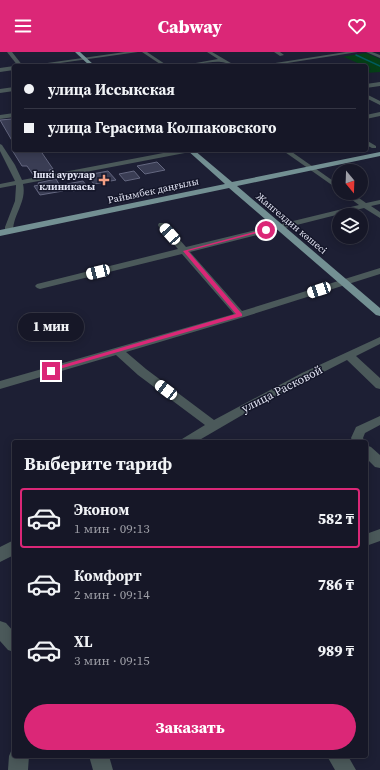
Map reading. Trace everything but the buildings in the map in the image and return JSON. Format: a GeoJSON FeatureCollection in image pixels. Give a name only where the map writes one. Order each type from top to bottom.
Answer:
{"type":"FeatureCollection","features":[{"type":"Feature","properties":{"kind":"main road"},"geometry":{"type":"LineString","coordinates":[[77,52],[90,64]]}},
{"type":"Feature","properties":{"kind":"main road","name":"Райымбек даңғылы"},"geometry":{"type":"LineString","coordinates":[[368,150],[378,147]]}},
{"type":"Feature","properties":{"kind":"main road","name":"Райымбек даңғылы"},"geometry":{"type":"LineString","coordinates":[[368,150],[378,147]]}},
{"type":"Feature","properties":{"kind":"main road","name":"Жангелдин көшесі"},"geometry":{"type":"LineString","coordinates":[[192,152],[380,313]]}},
{"type":"Feature","properties":{"kind":"main road","name":"Райымбек даңғылы"},"geometry":{"type":"LineString","coordinates":[[310,168],[360,152]]}},
{"type":"Feature","properties":{"kind":"main road","name":"Райымбек даңғылы"},"geometry":{"type":"LineString","coordinates":[[329,162],[362,152]]}},
{"type":"Feature","properties":{"kind":"main road","name":"Райымбек даңғылы"},"geometry":{"type":"LineString","coordinates":[[0,233],[380,154]]}},
{"type":"Feature","properties":{"kind":"street"},"geometry":{"type":"LineString","coordinates":[[9,52],[19,64]]}},
{"type":"Feature","properties":{"kind":"street"},"geometry":{"type":"LineString","coordinates":[[44,64],[136,52]]}},
{"type":"Feature","properties":{"kind":"street"},"geometry":{"type":"LineString","coordinates":[[144,52],[163,64]]}},
{"type":"Feature","properties":{"kind":"street"},"geometry":{"type":"LineString","coordinates":[[209,52],[230,64]]}},
{"type":"Feature","properties":{"kind":"street"},"geometry":{"type":"LineString","coordinates":[[276,52],[282,55]]}},
{"type":"Feature","properties":{"kind":"street"},"geometry":{"type":"LineString","coordinates":[[272,64],[356,52]]}},
{"type":"Feature","properties":{"kind":"street"},"geometry":{"type":"LineString","coordinates":[[368,52],[380,57]]}},
{"type":"Feature","properties":{"kind":"street"},"geometry":{"type":"LineString","coordinates":[[195,64],[223,60]]}},
{"type":"Feature","properties":{"kind":"street"},"geometry":{"type":"LineString","coordinates":[[294,61],[300,64]]}},
{"type":"Feature","properties":{"kind":"street"},"geometry":{"type":"LineString","coordinates":[[0,70],[12,68]]}},
{"type":"Feature","properties":{"kind":"street"},"geometry":{"type":"LineString","coordinates":[[368,86],[380,84]]}},
{"type":"Feature","properties":{"kind":"street"},"geometry":{"type":"LineString","coordinates":[[0,91],[12,89]]}},
{"type":"Feature","properties":{"kind":"street"},"geometry":{"type":"LineString","coordinates":[[368,97],[380,103]]}},
{"type":"Feature","properties":{"kind":"street"},"geometry":{"type":"LineString","coordinates":[[0,117],[12,114]]}},
{"type":"Feature","properties":{"kind":"street"},"geometry":{"type":"LineString","coordinates":[[368,116],[380,114]]}},
{"type":"Feature","properties":{"kind":"street"},"geometry":{"type":"LineString","coordinates":[[368,143],[378,147]]}},
{"type":"Feature","properties":{"kind":"street"},"geometry":{"type":"LineString","coordinates":[[0,146],[13,168],[21,189],[19,200],[9,226],[9,231]]}},
{"type":"Feature","properties":{"kind":"street"},"geometry":{"type":"LineString","coordinates":[[0,186],[179,152]]}},
{"type":"Feature","properties":{"kind":"street"},"geometry":{"type":"LineString","coordinates":[[288,152],[332,183]]}},
{"type":"Feature","properties":{"kind":"street"},"geometry":{"type":"LineString","coordinates":[[357,200],[380,216]]}},
{"type":"Feature","properties":{"kind":"street"},"geometry":{"type":"LineString","coordinates":[[40,286],[380,202]]}},
{"type":"Feature","properties":{"kind":"street"},"geometry":{"type":"LineString","coordinates":[[162,225],[240,315]]}},
{"type":"Feature","properties":{"kind":"street"},"geometry":{"type":"LineString","coordinates":[[0,386],[240,315],[380,271]]}},
{"type":"Feature","properties":{"kind":"street","name":"улица Расковой"},"geometry":{"type":"LineString","coordinates":[[191,440],[213,425],[380,340]]}},
{"type":"Feature","properties":{"kind":"street"},"geometry":{"type":"LineString","coordinates":[[119,351],[142,372],[213,425]]}},
{"type":"Feature","properties":{"kind":"street"},"geometry":{"type":"LineString","coordinates":[[348,355],[380,385]]}},
{"type":"Feature","properties":{"kind":"street"},"geometry":{"type":"LineString","coordinates":[[358,440],[360,430],[380,420]]}},
{"type":"Feature","properties":{"kind":"street"},"geometry":{"type":"LineString","coordinates":[[368,452],[380,463]]}},
{"type":"Feature","properties":{"kind":"street"},"geometry":{"type":"LineString","coordinates":[[368,539],[380,535]]}},
{"type":"Feature","properties":{"kind":"street"},"geometry":{"type":"LineString","coordinates":[[0,555],[12,548]]}},
{"type":"Feature","properties":{"kind":"street"},"geometry":{"type":"LineString","coordinates":[[0,629],[12,642]]}},
{"type":"Feature","properties":{"kind":"street"},"geometry":{"type":"LineString","coordinates":[[18,770],[19,758]]}},
{"type":"Feature","properties":{"kind":"street"},"geometry":{"type":"LineString","coordinates":[[100,758],[104,770]]}},
{"type":"Feature","properties":{"kind":"street"},"geometry":{"type":"LineString","coordinates":[[338,758],[346,770]]}},
{"type":"Feature","properties":{"kind":"green space"},"geometry":{"type":"Polygon","coordinates":[[[366,53],[380,59],[380,72],[368,73],[368,70],[371,69],[368,68],[368,64],[360,64],[344,57],[335,58],[366,53]]]}},
{"type":"Feature","properties":{"kind":"waterway"},"geometry":{"type":"LineString","coordinates":[[356,55],[380,66]]}},
{"type":"Feature","properties":{"kind":"place","name":"Ішкі аурулар клиникасы"},"geometry":{"type":"Point","coordinates":[104,180]}},
{"type":"Feature","properties":{"kind":"route"},"geometry":{"type":"LineString","coordinates":[[51,371],[240,315],[185,251],[266,230]]}}]}
